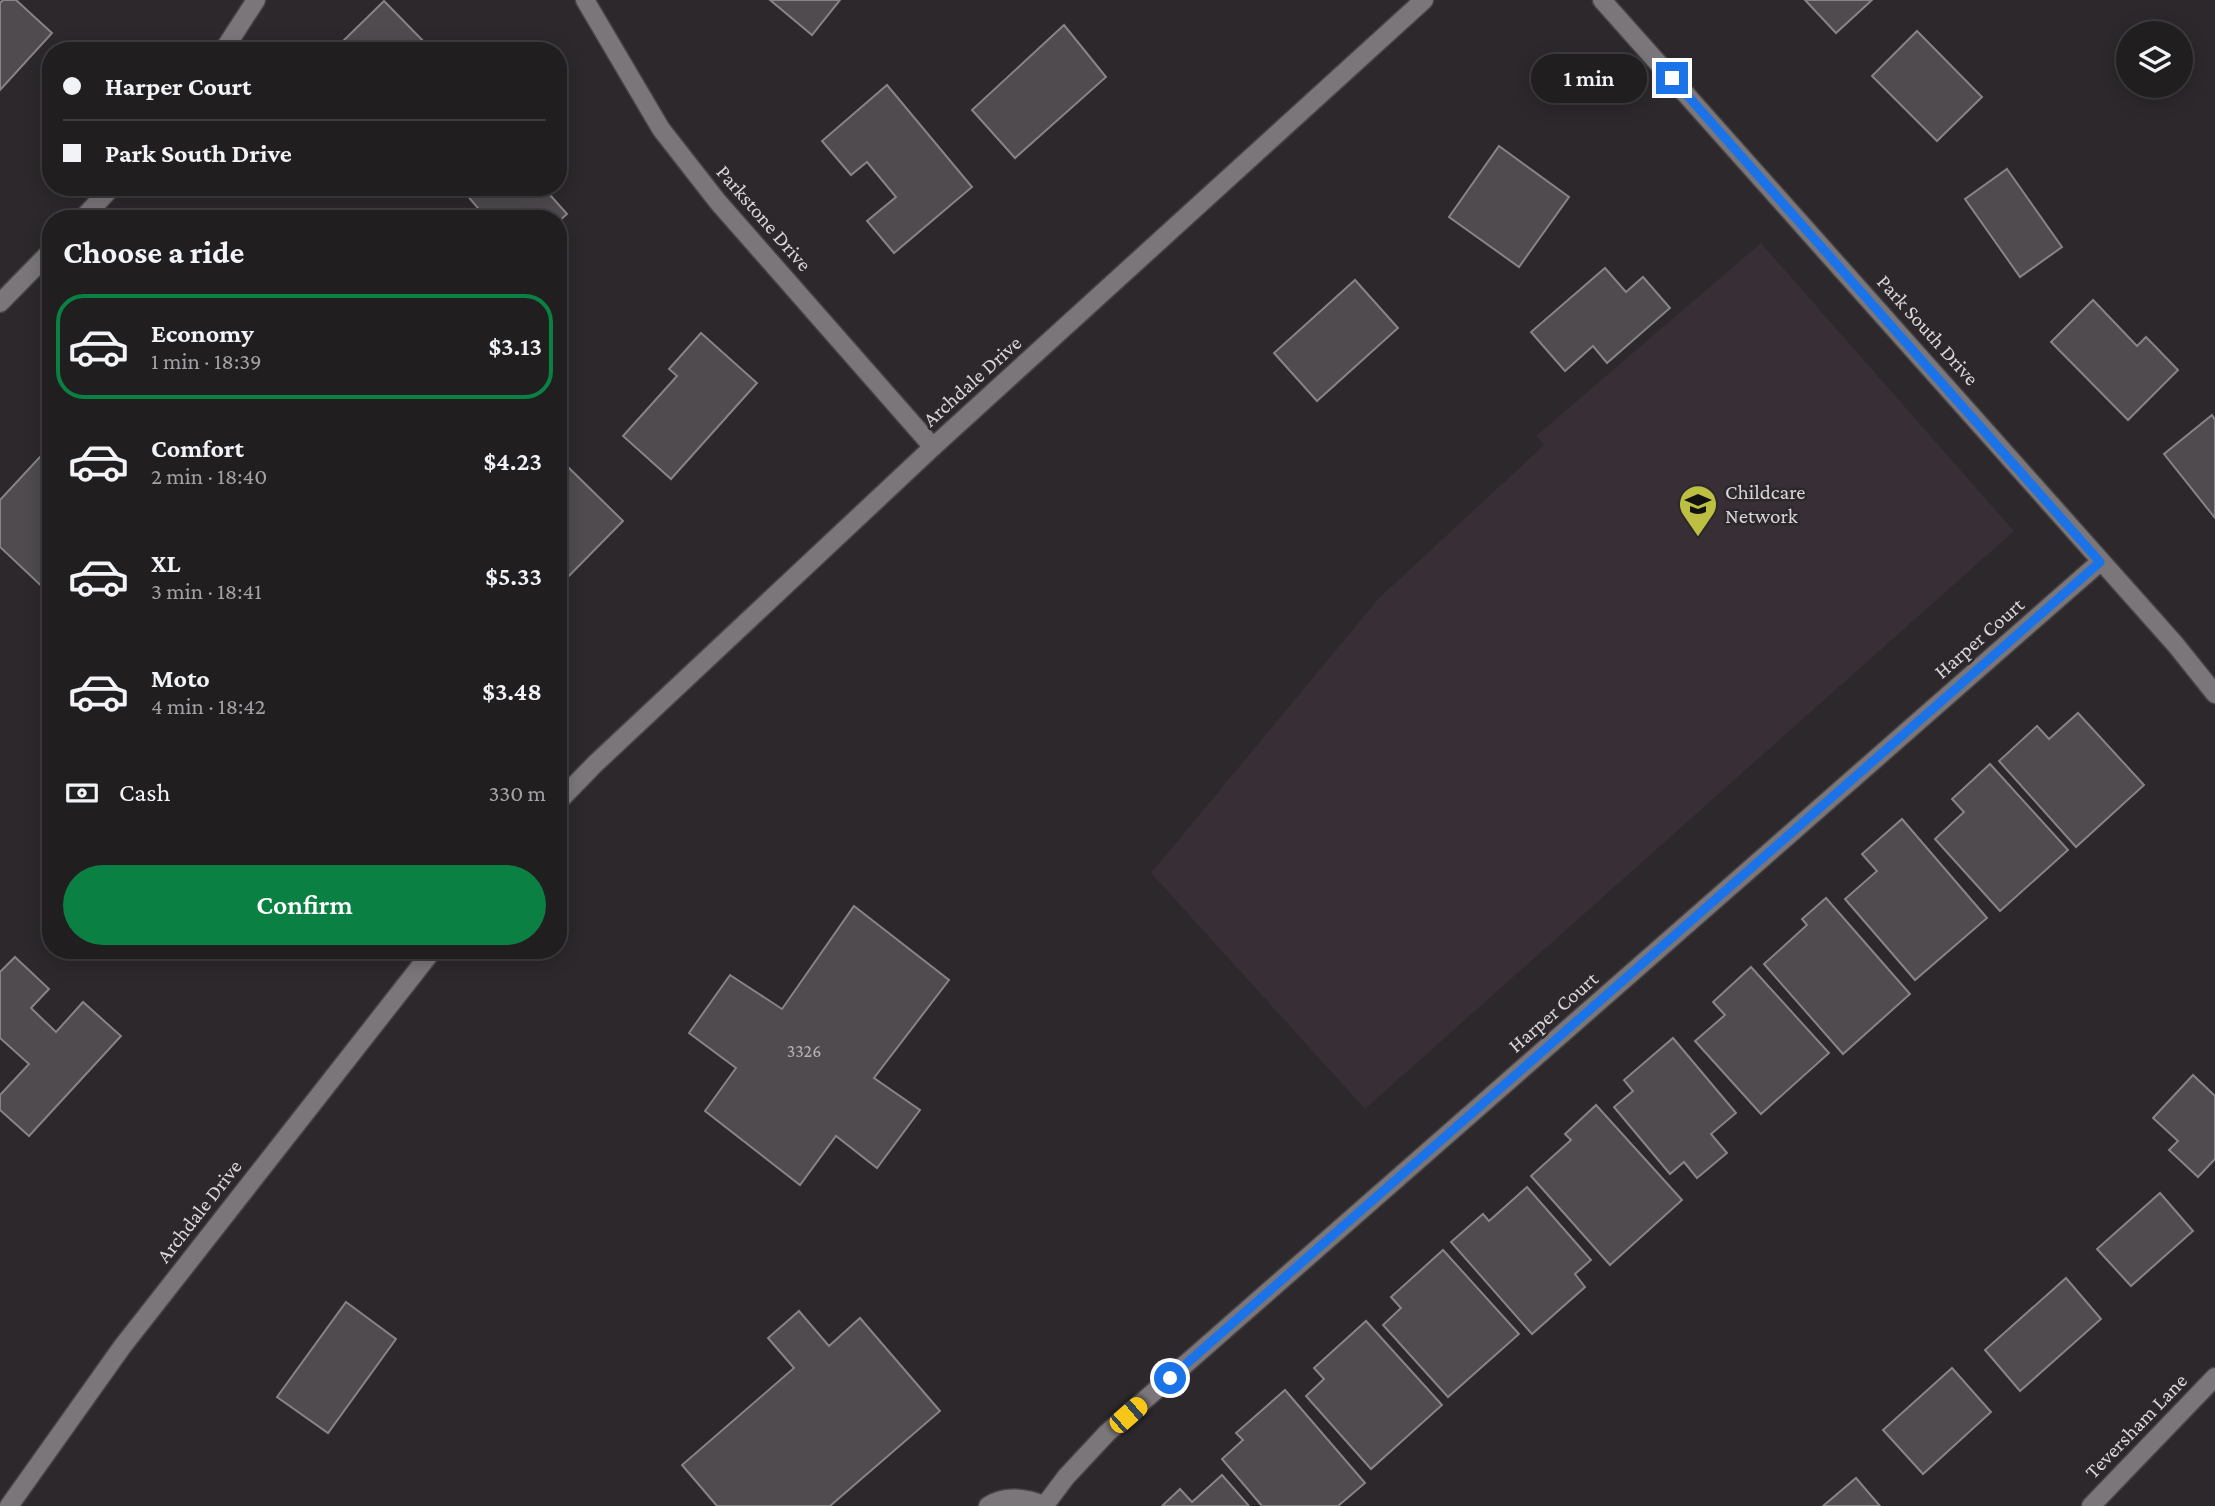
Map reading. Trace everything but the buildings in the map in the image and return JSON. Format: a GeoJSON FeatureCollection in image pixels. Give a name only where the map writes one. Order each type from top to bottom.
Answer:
{"type":"FeatureCollection","features":[{"type":"Feature","properties":{"kind":"street"},"geometry":{"type":"LineString","coordinates":[[229,42],[256,0]]}},
{"type":"Feature","properties":{"kind":"street","name":"Parkstone Drive"},"geometry":{"type":"LineString","coordinates":[[585,0],[662,130],[710,192],[933,447]]}},
{"type":"Feature","properties":{"kind":"street","name":"Archdale Drive"},"geometry":{"type":"LineString","coordinates":[[567,794],[933,447],[1424,0]]}},
{"type":"Feature","properties":{"kind":"street","name":"Park South Drive"},"geometry":{"type":"LineString","coordinates":[[1602,0],[2175,644],[2215,694]]}},
{"type":"Feature","properties":{"kind":"street"},"geometry":{"type":"LineString","coordinates":[[90,210],[104,196]]}},
{"type":"Feature","properties":{"kind":"street"},"geometry":{"type":"LineString","coordinates":[[0,303],[42,260]]}},
{"type":"Feature","properties":{"kind":"street","name":"Harper Court"},"geometry":{"type":"LineString","coordinates":[[988,1506],[1010,1498],[1029,1499],[1045,1506],[1066,1477],[1107,1433],[2100,562]]}},
{"type":"Feature","properties":{"kind":"street","name":"Archdale Drive"},"geometry":{"type":"LineString","coordinates":[[9,1506],[122,1347],[426,959]]}},
{"type":"Feature","properties":{"kind":"street","name":"Teversham Lane"},"geometry":{"type":"LineString","coordinates":[[2091,1506],[2215,1377]]}},
{"type":"Feature","properties":{"kind":"shaded area"},"geometry":{"type":"Polygon","coordinates":[[[1761,243],[2014,531],[1365,1109],[1151,873],[1379,598],[1544,445],[1536,436],[1761,243]]]}},
{"type":"Feature","properties":{"kind":"place","name":"Childcare Network"},"geometry":{"type":"Point","coordinates":[1698,538]}},
{"type":"Feature","properties":{"kind":"route"},"geometry":{"type":"LineString","coordinates":[[1170,1378],[2100,562],[1672,78]]}}]}
